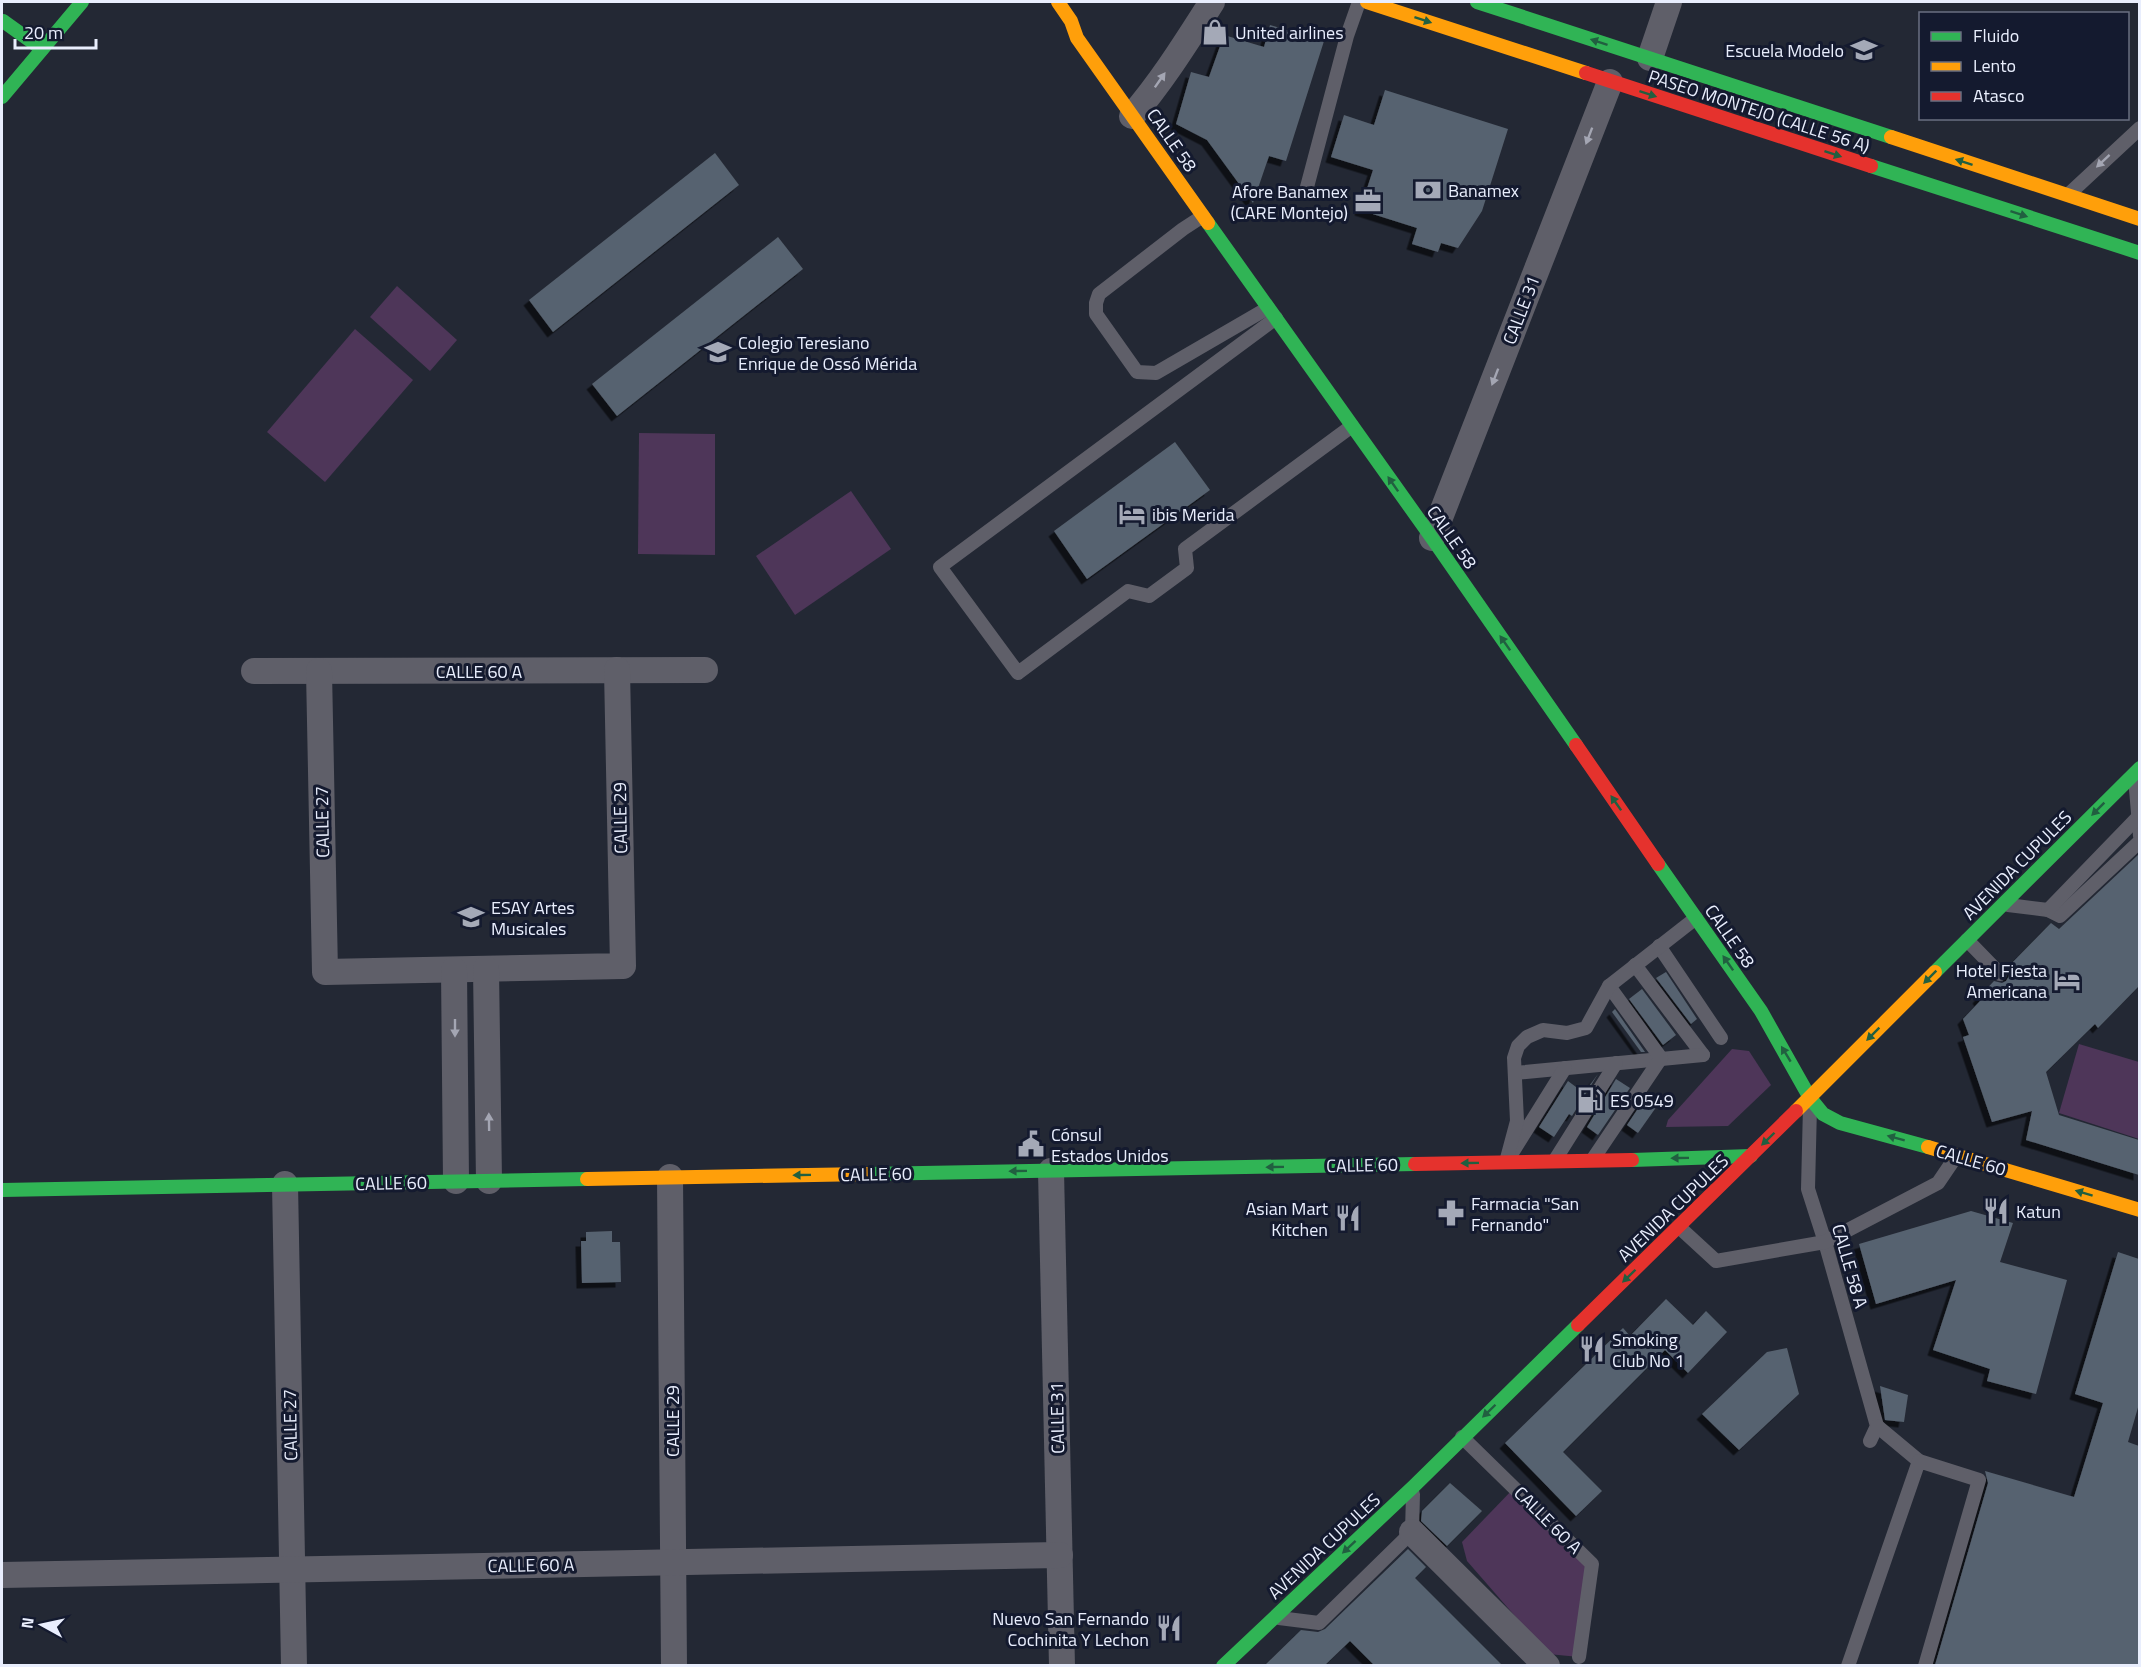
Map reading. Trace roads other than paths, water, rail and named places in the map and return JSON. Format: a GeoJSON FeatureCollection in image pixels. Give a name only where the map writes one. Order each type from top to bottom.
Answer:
{"type":"FeatureCollection","features":[{"type":"Feature","properties":{"kind":"main road"},"geometry":{"type":"LineString","coordinates":[[2,98],[82,2]]}},
{"type":"Feature","properties":{"kind":"main road","name":"CALLE 58"},"geometry":{"type":"LineString","coordinates":[[1059,2],[1071,21],[1077,38],[1432,538],[1761,1011],[1810,1098]]}},
{"type":"Feature","properties":{"kind":"main road","name":"PASEO MONTEJO (CALLE 56 A)"},"geometry":{"type":"LineString","coordinates":[[1367,2],[2139,253]]}},
{"type":"Feature","properties":{"kind":"main road","name":"PASEO MONTEJO (CALLE 56 A)"},"geometry":{"type":"LineString","coordinates":[[1477,2],[2139,219]]}},
{"type":"Feature","properties":{"kind":"main road"},"geometry":{"type":"LineString","coordinates":[[15,8],[2,22],[42,49]]}},
{"type":"Feature","properties":{"kind":"main road","name":"AVENIDA CUPULES"},"geometry":{"type":"LineString","coordinates":[[1224,1665],[1414,1486],[1679,1227],[2137,771]]}},
{"type":"Feature","properties":{"kind":"main road","name":"CALLE 60"},"geometry":{"type":"LineString","coordinates":[[1810,1098],[1823,1114],[1840,1122],[2139,1210]]}},
{"type":"Feature","properties":{"kind":"main road","name":"CALLE 60"},"geometry":{"type":"LineString","coordinates":[[2,1190],[1553,1162],[1751,1156]]}},
{"type":"Feature","properties":{"kind":"street"},"geometry":{"type":"LineString","coordinates":[[1132,116],[1174,61],[1212,2]]}},
{"type":"Feature","properties":{"kind":"street"},"geometry":{"type":"LineString","coordinates":[[1650,58],[1669,2]]}},
{"type":"Feature","properties":{"kind":"street","name":"CALLE 31"},"geometry":{"type":"LineString","coordinates":[[1432,538],[1610,82]]}},
{"type":"Feature","properties":{"kind":"street","name":"CALLE 29"},"geometry":{"type":"LineString","coordinates":[[486,969],[622,966],[617,670]]}},
{"type":"Feature","properties":{"kind":"street","name":"CALLE 60 A"},"geometry":{"type":"LineString","coordinates":[[254,671],[705,670]]}},
{"type":"Feature","properties":{"kind":"street","name":"CALLE 27"},"geometry":{"type":"LineString","coordinates":[[320,671],[325,972],[454,970]]}},
{"type":"Feature","properties":{"kind":"street"},"geometry":{"type":"LineString","coordinates":[[456,1181],[454,970],[486,969],[489,1181]]}},
{"type":"Feature","properties":{"kind":"street","name":"CALLE 31"},"geometry":{"type":"LineString","coordinates":[[1051,1171],[1062,1665]]}},
{"type":"Feature","properties":{"kind":"street","name":"CALLE 29"},"geometry":{"type":"LineString","coordinates":[[670,1178],[674,1665]]}},
{"type":"Feature","properties":{"kind":"street","name":"CALLE 27"},"geometry":{"type":"LineString","coordinates":[[285,1184],[294,1665]]}},
{"type":"Feature","properties":{"kind":"street"},"geometry":{"type":"LineString","coordinates":[[1412,1532],[1547,1665]]}},
{"type":"Feature","properties":{"kind":"street","name":"CALLE 60 A"},"geometry":{"type":"LineString","coordinates":[[2,1575],[1059,1555]]}},
{"type":"Feature","properties":{"kind":"lane"},"geometry":{"type":"LineString","coordinates":[[1307,187],[1347,36],[1359,2]]}},
{"type":"Feature","properties":{"kind":"lane"},"geometry":{"type":"LineString","coordinates":[[2067,195],[2139,128]]}},
{"type":"Feature","properties":{"kind":"lane"},"geometry":{"type":"LineString","coordinates":[[1203,216],[1099,294],[1096,314],[1137,372],[1156,373],[1272,313]]}},
{"type":"Feature","properties":{"kind":"lane"},"geometry":{"type":"LineString","coordinates":[[1272,313],[940,567],[1018,673],[1128,591],[1149,596],[1187,568],[1185,549],[1352,426]]}},
{"type":"Feature","properties":{"kind":"lane"},"geometry":{"type":"LineString","coordinates":[[2137,771],[2139,836]]}},
{"type":"Feature","properties":{"kind":"lane"},"geometry":{"type":"LineString","coordinates":[[2048,910],[2138,817]]}},
{"type":"Feature","properties":{"kind":"lane"},"geometry":{"type":"LineString","coordinates":[[2003,904],[2048,910],[2060,916],[2139,841]]}},
{"type":"Feature","properties":{"kind":"lane"},"geometry":{"type":"LineString","coordinates":[[1506,1162],[1517,1121],[1514,1058],[1518,1046],[1527,1037],[1543,1030],[1567,1033],[1586,1028],[1609,986],[1696,918]]}},
{"type":"Feature","properties":{"kind":"lane"},"geometry":{"type":"LineString","coordinates":[[1967,940],[2000,974]]}},
{"type":"Feature","properties":{"kind":"lane"},"geometry":{"type":"LineString","coordinates":[[1659,946],[1721,1038]]}},
{"type":"Feature","properties":{"kind":"lane"},"geometry":{"type":"LineString","coordinates":[[1515,1073],[1703,1055],[1635,965]]}},
{"type":"Feature","properties":{"kind":"lane"},"geometry":{"type":"LineString","coordinates":[[1609,986],[1661,1058]]}},
{"type":"Feature","properties":{"kind":"lane"},"geometry":{"type":"LineString","coordinates":[[1592,1161],[1661,1058]]}},
{"type":"Feature","properties":{"kind":"lane"},"geometry":{"type":"LineString","coordinates":[[1553,1162],[1616,1063]]}},
{"type":"Feature","properties":{"kind":"lane"},"geometry":{"type":"LineString","coordinates":[[1506,1162],[1565,1068]]}},
{"type":"Feature","properties":{"kind":"lane","name":"CALLE 58 A"},"geometry":{"type":"LineString","coordinates":[[1810,1098],[1808,1189],[1877,1426]]}},
{"type":"Feature","properties":{"kind":"lane"},"geometry":{"type":"LineString","coordinates":[[1679,1227],[1716,1261],[1825,1242],[1938,1183],[1958,1155]]}},
{"type":"Feature","properties":{"kind":"lane"},"geometry":{"type":"LineString","coordinates":[[1869,1441],[1877,1426],[1918,1461],[1978,1480],[1925,1665]]}},
{"type":"Feature","properties":{"kind":"lane","name":"CALLE 60 A"},"geometry":{"type":"LineString","coordinates":[[1462,1437],[1592,1564],[1579,1657]]}},
{"type":"Feature","properties":{"kind":"lane"},"geometry":{"type":"LineString","coordinates":[[1848,1665],[1918,1461]]}},
{"type":"Feature","properties":{"kind":"lane"},"geometry":{"type":"LineString","coordinates":[[1274,1617],[1319,1623],[1412,1532],[1414,1486]]}},
{"type":"Feature","properties":{"kind":"place","name":"United airlines"},"geometry":{"type":"Point","coordinates":[1215,32]}},
{"type":"Feature","properties":{"kind":"place","name":"Escuela Modelo"},"geometry":{"type":"Point","coordinates":[1864,50]}},
{"type":"Feature","properties":{"kind":"place","name":"Banamex"},"geometry":{"type":"Point","coordinates":[1428,190]}},
{"type":"Feature","properties":{"kind":"place","name":"Afore Banamex (CARE Montejo)"},"geometry":{"type":"Point","coordinates":[1368,201]}},
{"type":"Feature","properties":{"kind":"place","name":"Colegio Teresiano Enrique de Ossó Mérida"},"geometry":{"type":"Point","coordinates":[718,352]}},
{"type":"Feature","properties":{"kind":"place","name":"ibis Merida"},"geometry":{"type":"Point","coordinates":[1132,514]}},
{"type":"Feature","properties":{"kind":"place","name":"ESAY Artes Musicales"},"geometry":{"type":"Point","coordinates":[471,917]}},
{"type":"Feature","properties":{"kind":"place","name":"Hotel Fiesta Americana"},"geometry":{"type":"Point","coordinates":[2067,980]}},
{"type":"Feature","properties":{"kind":"place","name":"ES 0549"},"geometry":{"type":"Point","coordinates":[1590,1100]}},
{"type":"Feature","properties":{"kind":"place","name":"Cónsul Estados Unidos"},"geometry":{"type":"Point","coordinates":[1031,1144]}},
{"type":"Feature","properties":{"kind":"place","name":"Katun"},"geometry":{"type":"Point","coordinates":[1996,1211]}},
{"type":"Feature","properties":{"kind":"place","name":"Farmacia \"San Fernando\""},"geometry":{"type":"Point","coordinates":[1451,1213]}},
{"type":"Feature","properties":{"kind":"place","name":"Asian Mart Kitchen"},"geometry":{"type":"Point","coordinates":[1348,1218]}},
{"type":"Feature","properties":{"kind":"place","name":"Smoking Club No 1"},"geometry":{"type":"Point","coordinates":[1592,1349]}},
{"type":"Feature","properties":{"kind":"place","name":"Nuevo San Fernando Cochinita Y Lechon"},"geometry":{"type":"Point","coordinates":[1169,1628]}}]}
